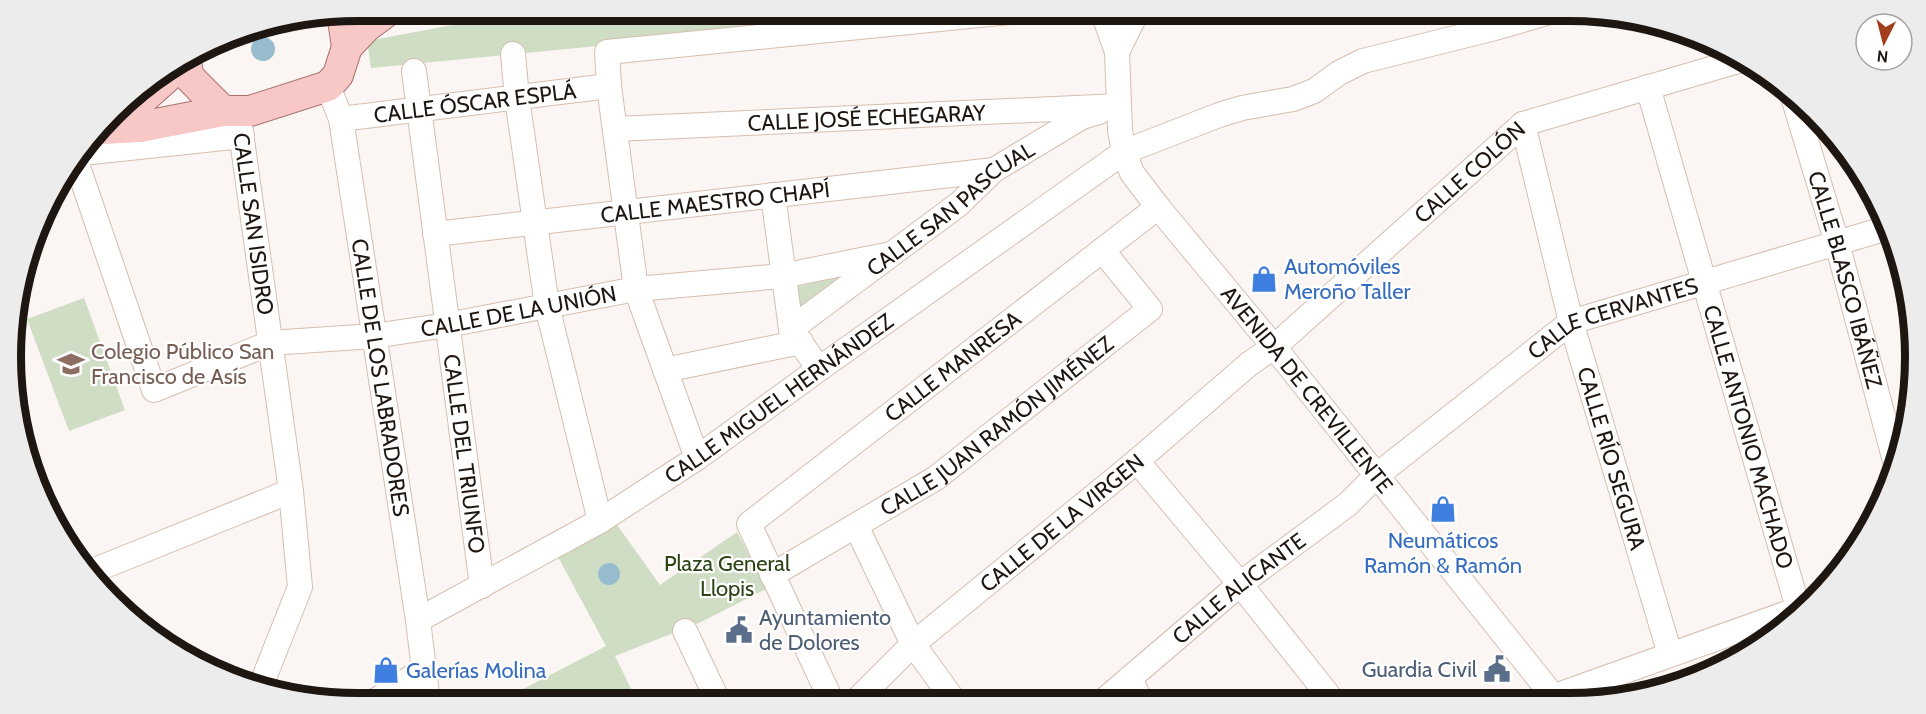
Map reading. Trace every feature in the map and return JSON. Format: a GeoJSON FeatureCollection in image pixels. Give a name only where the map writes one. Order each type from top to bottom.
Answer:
{"type":"FeatureCollection","features":[{"type":"Feature","properties":{"kind":"main road"},"geometry":{"type":"LineString","coordinates":[[347,47],[374,21]]}},
{"type":"Feature","properties":{"kind":"main road"},"geometry":{"type":"LineString","coordinates":[[110,129],[234,119],[250,111],[328,87],[339,75],[347,47],[343,22]]}},
{"type":"Feature","properties":{"kind":"main road"},"geometry":{"type":"LineString","coordinates":[[187,67],[189,77],[234,119]]}},
{"type":"Feature","properties":{"kind":"main road"},"geometry":{"type":"LineString","coordinates":[[127,112],[154,89]]}},
{"type":"Feature","properties":{"kind":"street"},"geometry":{"type":"LineString","coordinates":[[696,458],[636,289],[609,86],[607,52],[920,21]]}},
{"type":"Feature","properties":{"kind":"street","name":"AVENIDA DE CREVILLENTE"},"geometry":{"type":"LineString","coordinates":[[1106,21],[1117,52],[1120,130],[1124,152],[1132,173],[1397,500],[1545,693]]}},
{"type":"Feature","properties":{"kind":"street","name":"AVENIDA DE CREVILLENTE"},"geometry":{"type":"LineString","coordinates":[[1117,52],[1132,21]]}},
{"type":"Feature","properties":{"kind":"street","name":"CALLE MIGUEL HERNÁNDEZ"},"geometry":{"type":"LineString","coordinates":[[418,620],[600,521],[696,458],[1124,152],[1219,115],[1242,108],[1282,102],[1314,91],[1363,61],[1515,21]]}},
{"type":"Feature","properties":{"kind":"street"},"geometry":{"type":"LineString","coordinates":[[513,54],[517,98],[547,306],[600,521]]}},
{"type":"Feature","properties":{"kind":"street","name":"CALLE COLÓN"},"geometry":{"type":"LineString","coordinates":[[1274,347],[1523,124],[1731,63]]}},
{"type":"Feature","properties":{"kind":"street","name":"CALLE DEL TRIUNFO"},"geometry":{"type":"LineString","coordinates":[[414,71],[482,586]]}},
{"type":"Feature","properties":{"kind":"street","name":"CALLE ÓSCAR ESPLÁ"},"geometry":{"type":"LineString","coordinates":[[341,119],[609,86]]}},
{"type":"Feature","properties":{"kind":"street","name":"CALLE DE LOS LABRADORES"},"geometry":{"type":"LineString","coordinates":[[328,87],[341,119],[418,620],[426,693]]}},
{"type":"Feature","properties":{"kind":"street","name":"CALLE ANTONIO MACHADO"},"geometry":{"type":"LineString","coordinates":[[1648,87],[1800,602]]}},
{"type":"Feature","properties":{"kind":"street","name":"CALLE JOSÉ ECHEGARAY"},"geometry":{"type":"LineString","coordinates":[[615,129],[1119,106]]}},
{"type":"Feature","properties":{"kind":"street","name":"CALLE SAN PASCUAL"},"geometry":{"type":"LineString","coordinates":[[796,336],[891,254],[959,204],[994,170],[1082,117],[1119,106]]}},
{"type":"Feature","properties":{"kind":"street","name":"CALLE BLASCO IBÁÑEZ"},"geometry":{"type":"LineString","coordinates":[[1797,109],[1837,243],[1892,450]]}},
{"type":"Feature","properties":{"kind":"street"},"geometry":{"type":"LineString","coordinates":[[91,151],[234,119]]}},
{"type":"Feature","properties":{"kind":"street","name":"CALLE SAN ISIDRO"},"geometry":{"type":"LineString","coordinates":[[234,119],[291,491],[300,587],[263,680]]}},
{"type":"Feature","properties":{"kind":"street","name":"CALLE RÍO SEGURA"},"geometry":{"type":"LineString","coordinates":[[1523,124],[1572,322],[1670,654]]}},
{"type":"Feature","properties":{"kind":"street","name":"CALLE DE LA UNIÓN"},"geometry":{"type":"LineString","coordinates":[[79,169],[154,390],[270,343],[374,336],[447,325],[636,289],[782,276],[891,254]]}},
{"type":"Feature","properties":{"kind":"street","name":"CALLE MAESTRO CHAPÍ"},"geometry":{"type":"LineString","coordinates":[[435,234],[994,170]]}},
{"type":"Feature","properties":{"kind":"street"},"geometry":{"type":"LineString","coordinates":[[773,195],[782,276],[796,336],[819,369]]}},
{"type":"Feature","properties":{"kind":"street","name":"CALLE MANRESA"},"geometry":{"type":"LineString","coordinates":[[772,574],[749,524],[1158,207]]}},
{"type":"Feature","properties":{"kind":"street","name":"CALLE CERVANTES"},"geometry":{"type":"LineString","coordinates":[[1376,476],[1572,322],[1880,230]]}},
{"type":"Feature","properties":{"kind":"street","name":"CALLE JUAN RAMÓN JIMÉNEZ"},"geometry":{"type":"LineString","coordinates":[[772,574],[936,478],[1150,309],[1102,250]]}},
{"type":"Feature","properties":{"kind":"street"},"geometry":{"type":"LineString","coordinates":[[665,370],[796,336]]}},
{"type":"Feature","properties":{"kind":"street","name":"CALLE DE LA VIRGEN"},"geometry":{"type":"LineString","coordinates":[[864,693],[913,644],[1137,461],[1249,364],[1274,347]]}},
{"type":"Feature","properties":{"kind":"street"},"geometry":{"type":"LineString","coordinates":[[1137,461],[1240,584],[1327,693]]}},
{"type":"Feature","properties":{"kind":"street","name":"CALLE ALICANTE"},"geometry":{"type":"LineString","coordinates":[[1112,693],[1240,584],[1348,504],[1376,476]]}},
{"type":"Feature","properties":{"kind":"street"},"geometry":{"type":"LineString","coordinates":[[96,570],[291,491]]}},
{"type":"Feature","properties":{"kind":"street"},"geometry":{"type":"LineString","coordinates":[[856,526],[913,644],[948,693]]}},
{"type":"Feature","properties":{"kind":"street"},"geometry":{"type":"LineString","coordinates":[[772,574],[828,693]]}},
{"type":"Feature","properties":{"kind":"street"},"geometry":{"type":"LineString","coordinates":[[1566,693],[1670,654],[1784,616]]}},
{"type":"Feature","properties":{"kind":"street"},"geometry":{"type":"LineString","coordinates":[[685,631],[714,693]]}},
{"type":"Feature","properties":{"kind":"street"},"geometry":{"type":"LineString","coordinates":[[388,693],[423,670]]}},
{"type":"Feature","properties":{"kind":"street"},"geometry":{"type":"LineString","coordinates":[[1130,678],[1137,693]]}},
{"type":"Feature","properties":{"kind":"green space"},"geometry":{"type":"Polygon","coordinates":[[[474,21],[853,21],[371,68],[367,41],[474,21]]]}},
{"type":"Feature","properties":{"kind":"green space"},"geometry":{"type":"Polygon","coordinates":[[[865,270],[796,317],[792,288],[865,270]]]}},
{"type":"Feature","properties":{"kind":"green space"},"geometry":{"type":"Polygon","coordinates":[[[84,298],[125,410],[69,431],[27,319],[84,298]]]}},
{"type":"Feature","properties":{"kind":"green space","name":"Plaza General Llopis"},"geometry":{"type":"Polygon","coordinates":[[[615,522],[660,585],[737,532],[766,589],[699,623],[615,656],[633,693],[515,693],[606,646],[557,555],[615,522]]]}},
{"type":"Feature","properties":{"kind":"water"},"geometry":{"type":"Polygon","coordinates":[[[263,37],[268,38],[274,44],[274,54],[268,60],[263,61],[258,60],[252,54],[251,49],[252,44],[258,38],[263,37]]]}},
{"type":"Feature","properties":{"kind":"water"},"geometry":{"type":"Polygon","coordinates":[[[609,563],[619,570],[620,574],[613,584],[609,585],[599,578],[598,574],[605,564],[609,563]]]}},
{"type":"Feature","properties":{"kind":"place","name":"Automóviles Meroño Taller"},"geometry":{"type":"Point","coordinates":[1264,279]}},
{"type":"Feature","properties":{"kind":"place","name":"Colegio Público San Francisco de Asís"},"geometry":{"type":"Point","coordinates":[71,364]}},
{"type":"Feature","properties":{"kind":"place","name":"Neumáticos Ramón & Ramón"},"geometry":{"type":"Point","coordinates":[1443,509]}},
{"type":"Feature","properties":{"kind":"place","name":"Ayuntamiento de Dolores"},"geometry":{"type":"Point","coordinates":[739,630]}},
{"type":"Feature","properties":{"kind":"place","name":"Guardia Civil"},"geometry":{"type":"Point","coordinates":[1497,669]}},
{"type":"Feature","properties":{"kind":"place","name":"Galerías Molina"},"geometry":{"type":"Point","coordinates":[386,670]}}]}
